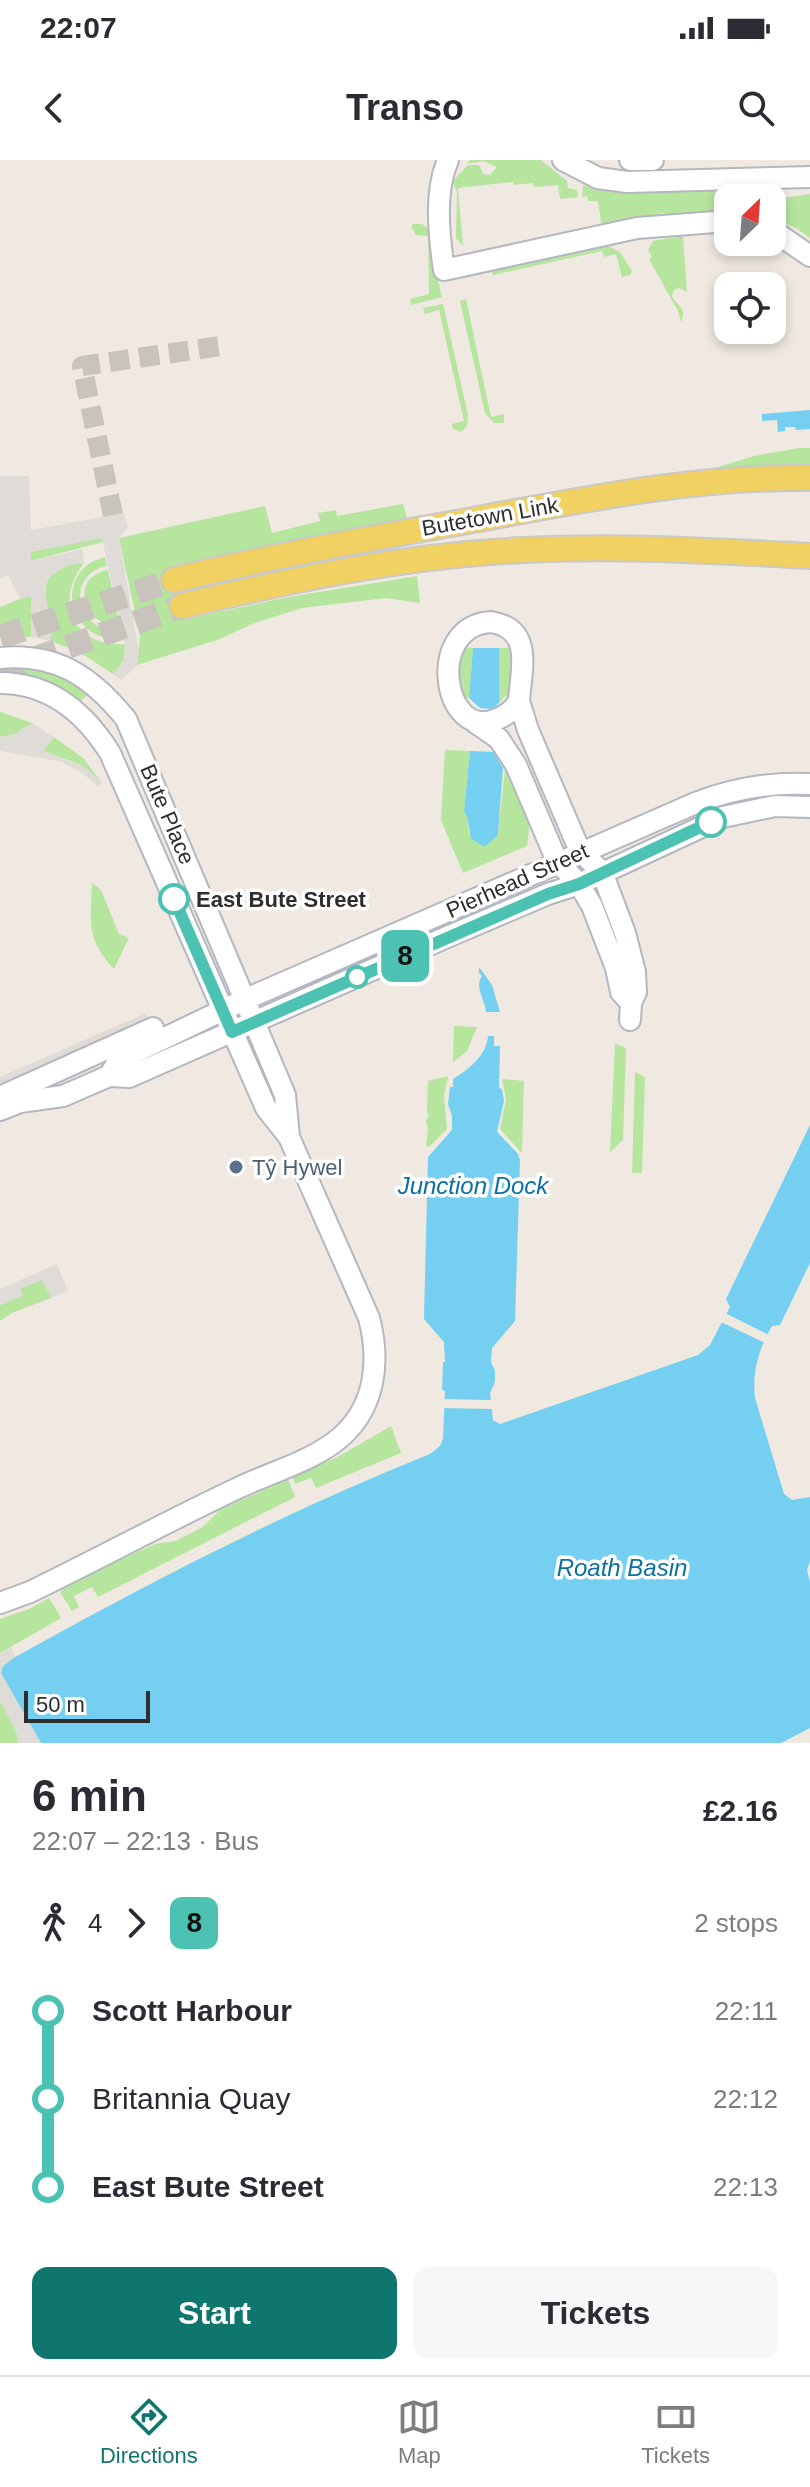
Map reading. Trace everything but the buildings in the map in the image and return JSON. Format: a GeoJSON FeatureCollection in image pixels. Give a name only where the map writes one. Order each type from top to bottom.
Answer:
{"type":"FeatureCollection","features":[{"type":"Feature","properties":{"kind":"main road","name":"Butetown Link"},"geometry":{"type":"LineString","coordinates":[[174,580],[314,548],[596,498],[681,487],[810,478]]}},
{"type":"Feature","properties":{"kind":"main road","name":"Butetown Link"},"geometry":{"type":"LineString","coordinates":[[182,606],[351,569],[505,551],[610,548],[810,556]]}},
{"type":"Feature","properties":{"kind":"street"},"geometry":{"type":"LineString","coordinates":[[448,160],[441,190],[444,270],[637,228],[714,222]]}},
{"type":"Feature","properties":{"kind":"street"},"geometry":{"type":"LineString","coordinates":[[563,160],[598,178],[627,182],[810,177]]}},
{"type":"Feature","properties":{"kind":"street"},"geometry":{"type":"LineString","coordinates":[[630,160],[653,160]]}},
{"type":"Feature","properties":{"kind":"street"},"geometry":{"type":"LineString","coordinates":[[786,240],[810,256]]}},
{"type":"Feature","properties":{"kind":"street"},"geometry":{"type":"LineString","coordinates":[[503,624],[522,645],[519,701],[528,730],[580,851],[602,872],[632,954],[636,992],[630,1011],[600,924],[579,884],[557,861],[505,746],[476,723],[466,717],[449,692],[449,660],[453,646],[473,625],[503,624]]}},
{"type":"Feature","properties":{"kind":"street","name":"Bute Place"},"geometry":{"type":"LineString","coordinates":[[0,658],[38,660],[70,669],[106,694],[126,719],[285,1095],[289,1137]]}},
{"type":"Feature","properties":{"kind":"street","name":"Bute Place"},"geometry":{"type":"LineString","coordinates":[[0,683],[13,683],[54,696],[74,708],[100,738],[116,767],[266,1108],[289,1137],[369,1318],[376,1346],[373,1385],[359,1416],[343,1435],[324,1449],[0,1603]]}},
{"type":"Feature","properties":{"kind":"street"},"geometry":{"type":"LineString","coordinates":[[476,723],[491,722],[505,716],[519,701]]}},
{"type":"Feature","properties":{"kind":"street","name":"Pierhead Street"},"geometry":{"type":"LineString","coordinates":[[109,1076],[119,1060],[246,999],[580,851],[728,791],[763,785],[810,784]]}},
{"type":"Feature","properties":{"kind":"street","name":"Pierhead Street"},"geometry":{"type":"LineString","coordinates":[[0,1110],[20,1102],[63,1096],[109,1076],[129,1077],[447,937],[579,884],[723,817],[775,806],[810,807]]}},
{"type":"Feature","properties":{"kind":"street"},"geometry":{"type":"LineString","coordinates":[[0,1097],[153,1028]]}},
{"type":"Feature","properties":{"kind":"green space"},"geometry":{"type":"Polygon","coordinates":[[[470,160],[541,160],[567,181],[568,188],[577,190],[578,197],[560,199],[558,185],[534,187],[533,183],[458,188],[463,246],[456,238],[457,191],[452,182],[468,165],[479,165],[483,174],[490,175],[497,167],[484,161],[467,164],[470,160]]]}},
{"type":"Feature","properties":{"kind":"green space"},"geometry":{"type":"Polygon","coordinates":[[[583,185],[615,192],[714,191],[714,211],[679,216],[661,213],[657,219],[614,225],[601,222],[598,201],[588,201],[587,196],[582,197],[583,185]]]}},
{"type":"Feature","properties":{"kind":"green space"},"geometry":{"type":"Polygon","coordinates":[[[810,194],[810,238],[786,224],[786,197],[810,194]]]}},
{"type":"Feature","properties":{"kind":"green space"},"geometry":{"type":"Polygon","coordinates":[[[422,224],[431,231],[432,253],[442,297],[411,305],[410,299],[429,294],[428,236],[416,235],[411,226],[422,224]]]}},
{"type":"Feature","properties":{"kind":"green space"},"geometry":{"type":"Polygon","coordinates":[[[683,236],[687,292],[679,288],[674,290],[672,296],[683,310],[681,322],[649,259],[652,257],[648,250],[653,241],[683,236]]]}},
{"type":"Feature","properties":{"kind":"green space"},"geometry":{"type":"Polygon","coordinates":[[[606,245],[620,252],[632,271],[630,275],[622,277],[616,254],[604,257],[602,251],[493,275],[491,270],[606,245]]]}},
{"type":"Feature","properties":{"kind":"green space"},"geometry":{"type":"Polygon","coordinates":[[[466,299],[491,417],[504,414],[504,423],[494,423],[485,413],[460,301],[466,299]]]}},
{"type":"Feature","properties":{"kind":"green space"},"geometry":{"type":"Polygon","coordinates":[[[443,304],[468,415],[467,426],[461,432],[453,429],[452,424],[464,421],[439,310],[425,314],[423,308],[443,304]]]}},
{"type":"Feature","properties":{"kind":"green space"},"geometry":{"type":"Polygon","coordinates":[[[810,448],[810,466],[712,469],[754,456],[810,448]]]}},
{"type":"Feature","properties":{"kind":"green space"},"geometry":{"type":"Polygon","coordinates":[[[403,504],[407,518],[171,568],[186,619],[289,597],[417,576],[420,603],[386,598],[302,608],[252,624],[220,639],[137,665],[140,636],[119,538],[265,506],[272,533],[320,521],[318,513],[336,510],[337,516],[403,504]]]}},
{"type":"Feature","properties":{"kind":"green space"},"geometry":{"type":"Polygon","coordinates":[[[102,537],[103,542],[30,561],[31,552],[102,537]]]}},
{"type":"Feature","properties":{"kind":"green space"},"geometry":{"type":"Polygon","coordinates":[[[105,557],[107,566],[84,580],[80,591],[81,603],[94,623],[121,631],[123,639],[104,637],[89,630],[79,619],[73,605],[73,590],[78,576],[88,564],[105,557]]]}},
{"type":"Feature","properties":{"kind":"green space"},"geometry":{"type":"Polygon","coordinates":[[[84,563],[70,593],[70,607],[81,630],[107,643],[125,644],[124,660],[113,674],[79,652],[51,641],[45,590],[47,581],[64,567],[84,563]]]}},
{"type":"Feature","properties":{"kind":"green space"},"geometry":{"type":"Polygon","coordinates":[[[108,570],[120,627],[96,618],[85,600],[88,581],[108,570]]]}},
{"type":"Feature","properties":{"kind":"green space"},"geometry":{"type":"Polygon","coordinates":[[[31,597],[31,637],[0,636],[0,607],[31,597]]]}},
{"type":"Feature","properties":{"kind":"green space"},"geometry":{"type":"Polygon","coordinates":[[[462,647],[473,648],[469,698],[461,699],[456,670],[462,647]]]}},
{"type":"Feature","properties":{"kind":"green space"},"geometry":{"type":"Polygon","coordinates":[[[499,648],[515,648],[510,700],[505,696],[499,703],[499,648]]]}},
{"type":"Feature","properties":{"kind":"green space"},"geometry":{"type":"Polygon","coordinates":[[[0,666],[47,672],[67,679],[89,693],[80,702],[43,681],[0,673],[0,666]]]}},
{"type":"Feature","properties":{"kind":"green space"},"geometry":{"type":"Polygon","coordinates":[[[0,712],[32,723],[15,734],[0,737],[0,712]]]}},
{"type":"Feature","properties":{"kind":"green space"},"geometry":{"type":"Polygon","coordinates":[[[54,737],[83,758],[102,783],[79,764],[43,751],[54,737]]]}},
{"type":"Feature","properties":{"kind":"green space"},"geometry":{"type":"Polygon","coordinates":[[[445,750],[470,751],[464,811],[469,834],[498,835],[505,768],[530,821],[527,846],[463,873],[441,820],[445,750]]]}},
{"type":"Feature","properties":{"kind":"green space"},"geometry":{"type":"Polygon","coordinates":[[[92,883],[101,890],[119,934],[129,938],[114,969],[94,938],[92,883]]]}},
{"type":"Feature","properties":{"kind":"green space"},"geometry":{"type":"Polygon","coordinates":[[[454,1026],[477,1027],[467,1051],[453,1062],[454,1026]]]}},
{"type":"Feature","properties":{"kind":"green space"},"geometry":{"type":"Polygon","coordinates":[[[615,1043],[626,1048],[623,1140],[610,1152],[615,1043]]]}},
{"type":"Feature","properties":{"kind":"green space"},"geometry":{"type":"Polygon","coordinates":[[[635,1072],[645,1077],[642,1173],[632,1173],[635,1072]]]}},
{"type":"Feature","properties":{"kind":"green space"},"geometry":{"type":"Polygon","coordinates":[[[448,1076],[444,1096],[447,1129],[429,1147],[426,1146],[428,1081],[448,1076]]]}},
{"type":"Feature","properties":{"kind":"green space"},"geometry":{"type":"Polygon","coordinates":[[[502,1079],[524,1081],[522,1153],[500,1129],[506,1099],[502,1079]]]}},
{"type":"Feature","properties":{"kind":"green space"},"geometry":{"type":"Polygon","coordinates":[[[43,1279],[51,1298],[0,1321],[0,1305],[22,1296],[19,1289],[43,1279]]]}},
{"type":"Feature","properties":{"kind":"green space"},"geometry":{"type":"Polygon","coordinates":[[[391,1426],[401,1453],[316,1488],[311,1478],[295,1484],[292,1476],[336,1458],[391,1426]]]}},
{"type":"Feature","properties":{"kind":"green space"},"geometry":{"type":"Polygon","coordinates":[[[288,1479],[295,1497],[98,1597],[92,1587],[74,1596],[79,1607],[72,1611],[60,1592],[71,1583],[155,1544],[176,1541],[204,1526],[220,1510],[288,1479]]]}},
{"type":"Feature","properties":{"kind":"green space"},"geometry":{"type":"Polygon","coordinates":[[[49,1598],[61,1618],[0,1653],[0,1619],[49,1598]]]}},
{"type":"Feature","properties":{"kind":"green space"},"geometry":{"type":"Polygon","coordinates":[[[0,1701],[17,1733],[18,1743],[0,1743],[0,1701]]]}},
{"type":"Feature","properties":{"kind":"shaded area"},"geometry":{"type":"Polygon","coordinates":[[[0,476],[29,476],[31,530],[113,515],[122,509],[128,526],[119,538],[139,653],[137,665],[122,680],[113,674],[124,660],[126,651],[102,538],[31,552],[31,561],[82,549],[84,563],[66,566],[48,578],[44,588],[51,622],[51,641],[31,637],[31,597],[20,598],[8,575],[0,578],[0,476]]]}},
{"type":"Feature","properties":{"kind":"shaded area"},"geometry":{"type":"Polygon","coordinates":[[[32,723],[54,737],[43,751],[85,767],[102,783],[99,787],[62,762],[0,751],[0,737],[15,734],[32,723]]]}},
{"type":"Feature","properties":{"kind":"shaded area"},"geometry":{"type":"Polygon","coordinates":[[[146,1013],[156,1037],[0,1106],[0,1077],[146,1013]]]}},
{"type":"Feature","properties":{"kind":"shaded area"},"geometry":{"type":"Polygon","coordinates":[[[57,1264],[68,1291],[51,1298],[42,1280],[20,1289],[23,1296],[0,1305],[0,1289],[57,1264]]]}},
{"type":"Feature","properties":{"kind":"shaded area"},"geometry":{"type":"Polygon","coordinates":[[[11,1647],[15,1657],[3,1666],[1,1673],[41,1743],[18,1743],[17,1733],[0,1701],[0,1653],[11,1647]]]}},
{"type":"Feature","properties":{"kind":"water"},"geometry":{"type":"Polygon","coordinates":[[[810,410],[810,429],[785,427],[785,431],[778,432],[777,420],[762,421],[762,414],[810,410]]]}},
{"type":"Feature","properties":{"kind":"water"},"geometry":{"type":"Polygon","coordinates":[[[473,648],[499,648],[499,703],[493,709],[480,708],[469,698],[473,648]]]}},
{"type":"Feature","properties":{"kind":"water"},"geometry":{"type":"Polygon","coordinates":[[[470,751],[494,752],[503,768],[498,835],[485,847],[471,839],[464,811],[470,751]]]}},
{"type":"Feature","properties":{"kind":"water"},"geometry":{"type":"Polygon","coordinates":[[[479,967],[492,985],[500,1012],[486,1012],[479,989],[482,976],[479,967]]]}},
{"type":"Feature","properties":{"kind":"water","name":"Roath Basin"},"geometry":{"type":"Polygon","coordinates":[[[488,1036],[494,1036],[494,1046],[500,1046],[499,1088],[502,1089],[504,1101],[497,1132],[520,1160],[515,1321],[492,1348],[495,1382],[490,1393],[493,1420],[500,1424],[698,1355],[710,1345],[730,1307],[726,1299],[810,1125],[810,1263],[780,1325],[772,1326],[763,1343],[754,1388],[784,1494],[792,1500],[810,1497],[810,1561],[807,1570],[810,1582],[810,1728],[781,1743],[41,1743],[1,1673],[3,1666],[15,1657],[220,1549],[324,1499],[430,1454],[440,1446],[445,1391],[442,1390],[444,1342],[424,1319],[428,1157],[452,1130],[448,1104],[453,1079],[476,1060],[488,1036]]]}},
{"type":"Feature","properties":{"kind":"pier"},"geometry":{"type":"Polygon","coordinates":[[[723,1312],[771,1336],[767,1344],[719,1321],[723,1312]]]}},
{"type":"Feature","properties":{"kind":"pier"},"geometry":{"type":"Polygon","coordinates":[[[441,1395],[442,1399],[490,1400],[494,1397],[495,1411],[442,1408],[440,1413],[441,1395]]]}},
{"type":"Feature","properties":{"kind":"tunnel"},"geometry":{"type":"LineString","coordinates":[[113,515],[82,366],[228,345]]}},
{"type":"Feature","properties":{"kind":"tunnel"},"geometry":{"type":"LineString","coordinates":[[0,637],[174,580]]}},
{"type":"Feature","properties":{"kind":"tunnel"},"geometry":{"type":"LineString","coordinates":[[0,671],[182,606]]}},
{"type":"Feature","properties":{"kind":"bus line","name":"8"},"geometry":{"type":"LineString","coordinates":[[174,899],[232,1032],[548,894],[579,884],[711,822]]}},
{"type":"Feature","properties":{"kind":"place","name":"East Bute Street"},"geometry":{"type":"Point","coordinates":[174,899]}},
{"type":"Feature","properties":{"kind":"place","name":"Tŷ Hywel"},"geometry":{"type":"Point","coordinates":[236,1167]}},
{"type":"Feature","properties":{"kind":"water label","name":"Junction Dock"},"geometry":{"type":"Point","coordinates":[473,1186]}}]}
